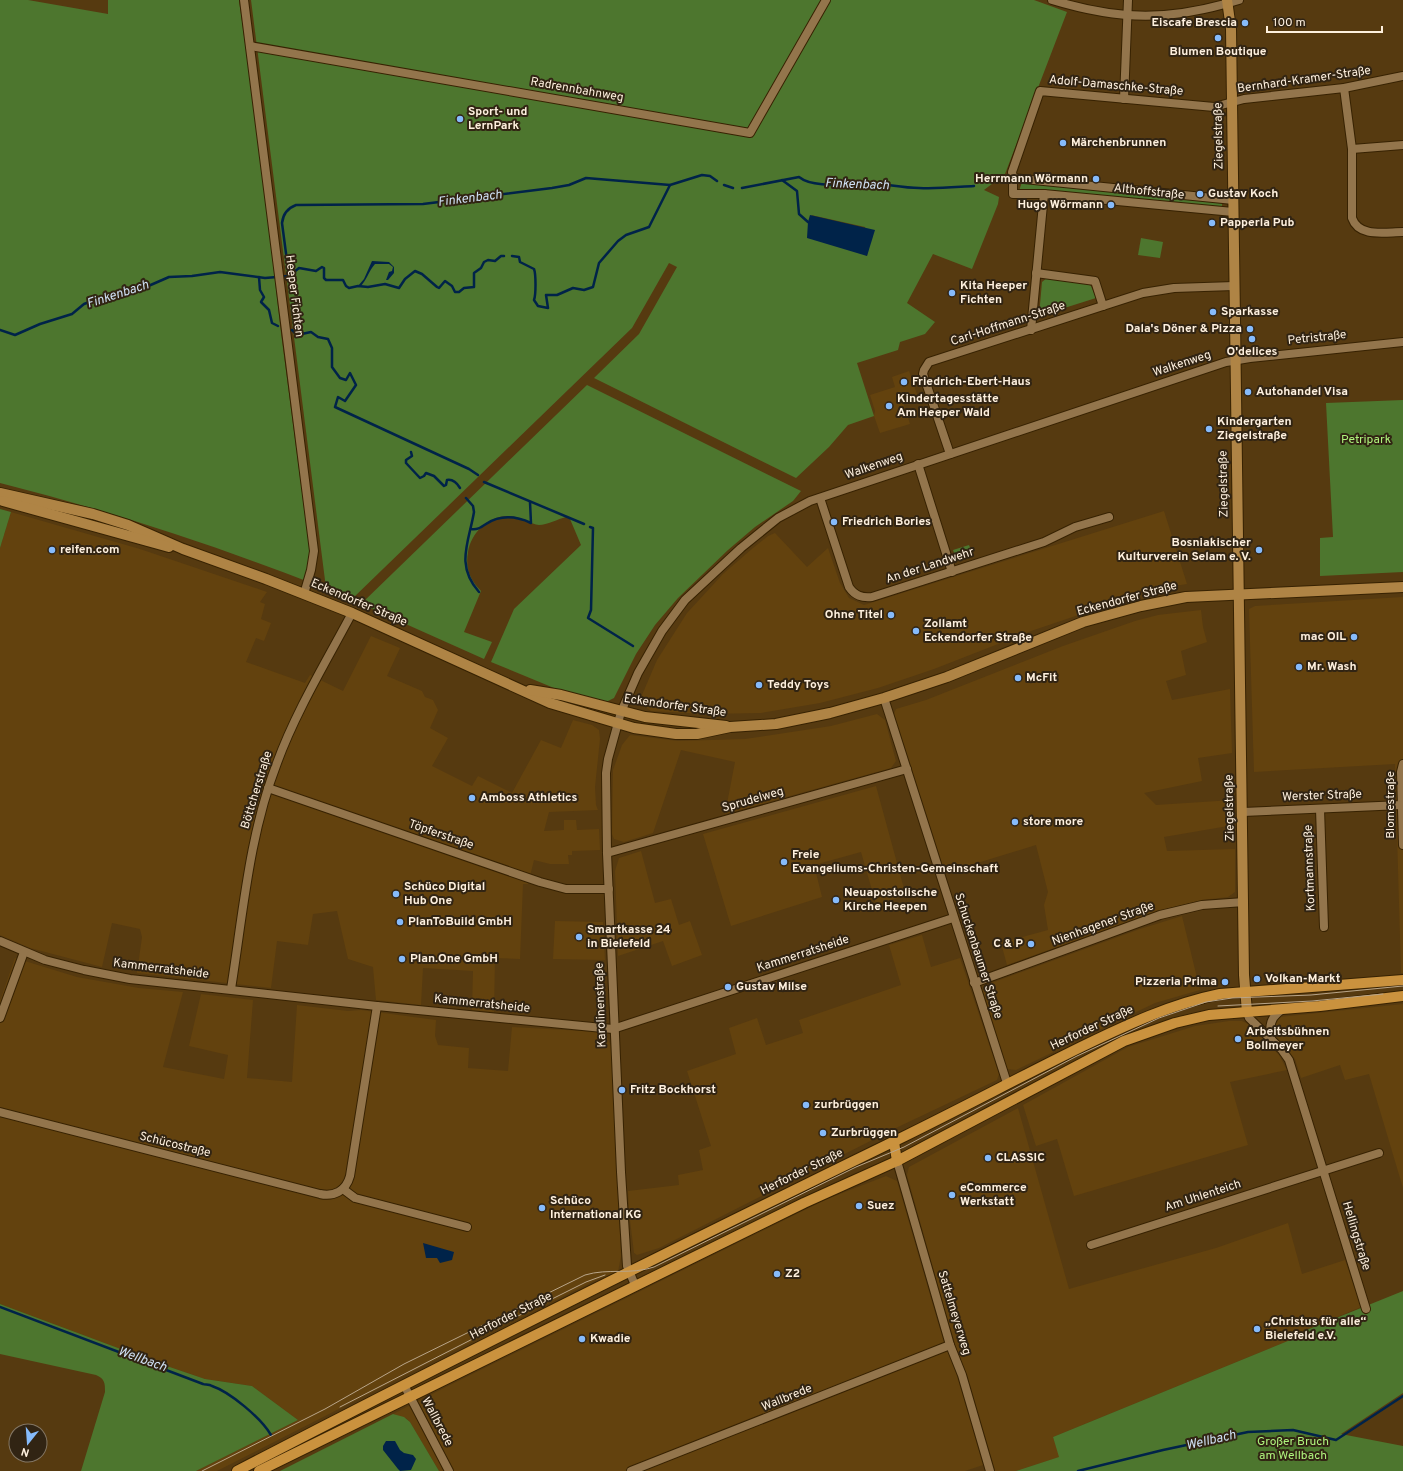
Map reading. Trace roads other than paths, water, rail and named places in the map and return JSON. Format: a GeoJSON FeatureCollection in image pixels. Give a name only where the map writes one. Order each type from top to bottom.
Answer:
{"type":"FeatureCollection","features":[{"type":"Feature","properties":{"kind":"main road","name":"Herforder Straße"},"geometry":{"type":"LineString","coordinates":[[237,1471],[628,1272],[894,1142],[1006,1083],[1119,1028],[1158,1012],[1206,997],[1244,992],[1403,980]]}},
{"type":"Feature","properties":{"kind":"main road"},"geometry":{"type":"LineString","coordinates":[[259,1471],[840,1185],[897,1161],[1124,1042],[1192,1018],[1403,996]]}},
{"type":"Feature","properties":{"kind":"main road"},"geometry":{"type":"LineString","coordinates":[[894,1142],[897,1161]]}},
{"type":"Feature","properties":{"kind":"street","name":"Heeper Fichten"},"geometry":{"type":"LineString","coordinates":[[244,0],[314,551],[311,570],[304,594]]}},
{"type":"Feature","properties":{"kind":"street","name":"Radrennbahnweg"},"geometry":{"type":"LineString","coordinates":[[250,46],[750,133],[826,0]]}},
{"type":"Feature","properties":{"kind":"street"},"geometry":{"type":"LineString","coordinates":[[1052,0],[1093,12],[1127,16],[1173,14],[1239,0]]}},
{"type":"Feature","properties":{"kind":"street"},"geometry":{"type":"LineString","coordinates":[[1124,99],[1128,0]]}},
{"type":"Feature","properties":{"kind":"street","name":"Ziegelstraße"},"geometry":{"type":"LineString","coordinates":[[1228,2],[1231,28],[1234,361],[1240,593],[1244,992],[1247,1012]]}},
{"type":"Feature","properties":{"kind":"street","name":"Bernhard-Kramer-Straße"},"geometry":{"type":"LineString","coordinates":[[1231,103],[1244,99],[1344,88],[1403,76]]}},
{"type":"Feature","properties":{"kind":"street"},"geometry":{"type":"LineString","coordinates":[[1344,88],[1352,149],[1352,218],[1354,224],[1364,232],[1403,232]]}},
{"type":"Feature","properties":{"kind":"street","name":"Adolf-Damaschke-Straße"},"geometry":{"type":"LineString","coordinates":[[1013,178],[1012,172],[1040,92],[1214,107],[1231,103]]}},
{"type":"Feature","properties":{"kind":"street"},"geometry":{"type":"LineString","coordinates":[[1352,149],[1403,145]]}},
{"type":"Feature","properties":{"kind":"street","name":"Althoffstraße"},"geometry":{"type":"LineString","coordinates":[[1233,200],[1013,178],[1013,194],[1044,194],[1233,212]]}},
{"type":"Feature","properties":{"kind":"street"},"geometry":{"type":"LineString","coordinates":[[1031,330],[1044,194]]}},
{"type":"Feature","properties":{"kind":"street"},"geometry":{"type":"LineString","coordinates":[[1036,273],[1095,281],[1103,306]]}},
{"type":"Feature","properties":{"kind":"street","name":"Carl-Hoffmann-Straße"},"geometry":{"type":"LineString","coordinates":[[950,454],[925,381],[924,370],[929,362],[1143,293],[1174,288],[1234,286]]}},
{"type":"Feature","properties":{"kind":"street","name":"Petristraße"},"geometry":{"type":"LineString","coordinates":[[1234,361],[1403,342]]}},
{"type":"Feature","properties":{"kind":"street","name":"Walkenweg"},"geometry":{"type":"LineString","coordinates":[[617,724],[621,712],[652,646],[685,600],[741,548],[778,518],[800,505],[918,464],[1234,361]]}},
{"type":"Feature","properties":{"kind":"street"},"geometry":{"type":"LineString","coordinates":[[918,464],[952,572]]}},
{"type":"Feature","properties":{"kind":"street","name":"Eckendorfer Straße"},"geometry":{"type":"LineString","coordinates":[[0,493],[105,518],[147,532],[183,549],[352,613],[550,703],[617,724],[643,730],[676,734],[712,732],[730,727],[807,719],[884,698],[946,677],[1106,615],[1191,596],[1403,587]]}},
{"type":"Feature","properties":{"kind":"street","name":"An der Landwehr"},"geometry":{"type":"LineString","coordinates":[[820,498],[849,587],[859,596],[872,597],[1044,542],[1074,527],[1109,516]]}},
{"type":"Feature","properties":{"kind":"street","name":"Eckendorfer Straße"},"geometry":{"type":"LineString","coordinates":[[0,500],[148,542],[183,549]]}},
{"type":"Feature","properties":{"kind":"street","name":"Böttcherstraße"},"geometry":{"type":"LineString","coordinates":[[231,989],[254,845],[268,788],[277,762],[290,734],[352,613]]}},
{"type":"Feature","properties":{"kind":"street","name":"Eckendorfer Straße"},"geometry":{"type":"LineString","coordinates":[[522,689],[561,695],[621,712],[662,720],[713,724],[730,727]]}},
{"type":"Feature","properties":{"kind":"street","name":"Schuckenbaumer Straße"},"geometry":{"type":"LineString","coordinates":[[884,698],[952,918],[1006,1083]]}},
{"type":"Feature","properties":{"kind":"street","name":"Karolinenstraße"},"geometry":{"type":"LineString","coordinates":[[617,724],[606,773],[606,853],[613,1028],[623,1210],[628,1272],[635,1285]]}},
{"type":"Feature","properties":{"kind":"street","name":"Blomestraße"},"geometry":{"type":"LineString","coordinates":[[1403,764],[1401,772],[1403,845]]}},
{"type":"Feature","properties":{"kind":"street","name":"Sprudelweg"},"geometry":{"type":"LineString","coordinates":[[606,853],[907,769]]}},
{"type":"Feature","properties":{"kind":"street","name":"Töpferstraße"},"geometry":{"type":"LineString","coordinates":[[268,788],[540,882],[566,889],[608,888]]}},
{"type":"Feature","properties":{"kind":"street","name":"Werster Straße"},"geometry":{"type":"LineString","coordinates":[[1243,812],[1402,805]]}},
{"type":"Feature","properties":{"kind":"street","name":"Kortmannstraße"},"geometry":{"type":"LineString","coordinates":[[1320,808],[1324,927]]}},
{"type":"Feature","properties":{"kind":"street","name":"Nienhagener Straße"},"geometry":{"type":"LineString","coordinates":[[974,983],[1160,915],[1202,905],[1244,902]]}},
{"type":"Feature","properties":{"kind":"street","name":"Kammerratsheide"},"geometry":{"type":"LineString","coordinates":[[0,940],[24,952],[45,960],[96,973],[377,1006],[613,1028],[952,918]]}},
{"type":"Feature","properties":{"kind":"street"},"geometry":{"type":"LineString","coordinates":[[0,1018],[24,952]]}},
{"type":"Feature","properties":{"kind":"street"},"geometry":{"type":"LineString","coordinates":[[377,1006],[350,1176],[343,1189],[355,1198],[467,1227]]}},
{"type":"Feature","properties":{"kind":"street"},"geometry":{"type":"LineString","coordinates":[[1270,1039],[1270,1022],[1274,1015],[1283,1009]]}},
{"type":"Feature","properties":{"kind":"street","name":"Hellingstraße"},"geometry":{"type":"LineString","coordinates":[[1247,1012],[1250,1018],[1289,1060],[1366,1309]]}},
{"type":"Feature","properties":{"kind":"street","name":"Schücostraße"},"geometry":{"type":"LineString","coordinates":[[0,1112],[320,1194],[330,1195],[343,1189]]}},
{"type":"Feature","properties":{"kind":"street"},"geometry":{"type":"LineString","coordinates":[[1323,1170],[1379,1153]]}},
{"type":"Feature","properties":{"kind":"street","name":"Sattelmeyerweg"},"geometry":{"type":"LineString","coordinates":[[897,1161],[950,1345],[962,1375],[990,1471]]}},
{"type":"Feature","properties":{"kind":"street","name":"Am Uhlenteich"},"geometry":{"type":"LineString","coordinates":[[1091,1245],[1323,1170]]}},
{"type":"Feature","properties":{"kind":"street","name":"Wallbrede"},"geometry":{"type":"LineString","coordinates":[[631,1471],[950,1345]]}},
{"type":"Feature","properties":{"kind":"street","name":"Wallbrede"},"geometry":{"type":"LineString","coordinates":[[404,1385],[449,1471]]}},
{"type":"Feature","properties":{"kind":"water"},"geometry":{"type":"Polygon","coordinates":[[[810,215],[875,230],[867,256],[807,238],[810,215]]]}},
{"type":"Feature","properties":{"kind":"water"},"geometry":{"type":"Polygon","coordinates":[[[372,261],[389,262],[394,267],[394,273],[388,280],[386,280],[393,267],[389,264],[375,264],[360,287],[358,286],[364,279],[372,261]]]}},
{"type":"Feature","properties":{"kind":"water"},"geometry":{"type":"Polygon","coordinates":[[[423,1243],[454,1252],[452,1260],[440,1263],[437,1258],[426,1258],[423,1243]]]}},
{"type":"Feature","properties":{"kind":"water"},"geometry":{"type":"Polygon","coordinates":[[[386,1441],[395,1441],[400,1450],[404,1453],[413,1455],[416,1459],[411,1470],[400,1471],[398,1469],[383,1450],[383,1446],[386,1441]]]}},
{"type":"Feature","properties":{"kind":"waterway","name":"Finkenbach"},"geometry":{"type":"LineString","coordinates":[[289,276],[282,223],[286,212],[296,205],[423,204],[552,188],[569,185],[586,178],[670,185],[702,175],[710,176],[717,181]]}},
{"type":"Feature","properties":{"kind":"waterway","name":"Finkenbach"},"geometry":{"type":"LineString","coordinates":[[742,188],[799,177],[805,181],[821,184],[872,183],[926,188],[974,186]]}},
{"type":"Feature","properties":{"kind":"waterway"},"geometry":{"type":"LineString","coordinates":[[782,180],[797,191],[799,214],[808,222]]}},
{"type":"Feature","properties":{"kind":"waterway","name":"Finkenbach"},"geometry":{"type":"LineString","coordinates":[[512,256],[519,257],[520,262],[534,269],[536,284],[534,300],[538,306],[548,308],[546,295],[557,295],[573,288],[584,290],[593,287],[599,263],[618,241],[626,235],[649,227],[670,185]]}},
{"type":"Feature","properties":{"kind":"waterway","name":"Finkenbach"},"geometry":{"type":"LineString","coordinates":[[724,185],[733,188]]}},
{"type":"Feature","properties":{"kind":"waterway","name":"Finkenbach"},"geometry":{"type":"LineString","coordinates":[[0,330],[15,335],[40,324],[72,314],[84,304],[97,299],[130,294],[169,277],[192,276],[220,272],[265,278],[289,276],[299,268],[316,271],[322,267],[324,268],[324,278],[326,280],[343,280],[349,288],[385,284],[399,288],[405,279],[415,271],[422,274],[439,288],[445,281],[452,286],[455,292],[459,292],[464,288],[474,287],[474,273],[481,268],[484,262],[488,260],[495,261],[501,256],[504,256]]}},
{"type":"Feature","properties":{"kind":"waterway"},"geometry":{"type":"LineString","coordinates":[[259,277],[260,290],[264,297],[261,302],[269,310],[272,323],[278,326]]}},
{"type":"Feature","properties":{"kind":"waterway"},"geometry":{"type":"LineString","coordinates":[[292,330],[297,335],[311,332],[318,337],[328,339],[332,348],[332,367],[340,378],[346,380],[350,373],[356,385],[345,401],[338,397],[335,407],[469,469],[478,475]]}},
{"type":"Feature","properties":{"kind":"waterway"},"geometry":{"type":"LineString","coordinates":[[411,452],[412,456],[406,460],[406,463],[420,478],[426,473],[434,476],[444,486],[446,485],[447,480],[451,480],[458,484],[460,488]]}},
{"type":"Feature","properties":{"kind":"waterway"},"geometry":{"type":"LineString","coordinates":[[484,482],[584,524]]}},
{"type":"Feature","properties":{"kind":"waterway"},"geometry":{"type":"LineString","coordinates":[[466,498],[473,506],[474,512],[467,543],[467,572],[479,592]]}},
{"type":"Feature","properties":{"kind":"waterway"},"geometry":{"type":"LineString","coordinates":[[471,529],[478,528],[491,521],[502,518],[520,519],[531,523],[530,502]]}},
{"type":"Feature","properties":{"kind":"waterway"},"geometry":{"type":"LineString","coordinates":[[590,527],[593,528],[591,610],[588,618],[633,646]]}},
{"type":"Feature","properties":{"kind":"waterway","name":"Wellbach"},"geometry":{"type":"LineString","coordinates":[[0,1307],[219,1389],[244,1406],[260,1421],[271,1435]]}},
{"type":"Feature","properties":{"kind":"waterway","name":"Wellbach"},"geometry":{"type":"LineString","coordinates":[[1078,1471],[1163,1450],[1248,1432],[1293,1430],[1336,1440],[1403,1396]]}},
{"type":"Feature","properties":{"kind":"tram line"},"geometry":{"type":"LineString","coordinates":[[202,1471],[325,1409],[404,1364],[585,1275],[602,1272],[637,1271],[654,1267],[856,1167],[904,1147],[1077,1056],[1159,1018],[1206,1002],[1232,998],[1311,995],[1403,986]]}},
{"type":"Feature","properties":{"kind":"tram line"},"geometry":{"type":"LineString","coordinates":[[1218,1006],[1312,1001],[1383,994]]}},
{"type":"Feature","properties":{"kind":"tram line"},"geometry":{"type":"LineString","coordinates":[[340,1407],[586,1282],[605,1275]]}},
{"type":"Feature","properties":{"kind":"place","name":"Eiscafe Brescia"},"geometry":{"type":"Point","coordinates":[1245,23]}},
{"type":"Feature","properties":{"kind":"place","name":"Blumen Boutique"},"geometry":{"type":"Point","coordinates":[1218,38]}},
{"type":"Feature","properties":{"kind":"place","name":"Sport- und LernPark"},"geometry":{"type":"Point","coordinates":[460,119]}},
{"type":"Feature","properties":{"kind":"place","name":"Märchenbrunnen"},"geometry":{"type":"Point","coordinates":[1063,143]}},
{"type":"Feature","properties":{"kind":"place","name":"Herrmann Wörmann"},"geometry":{"type":"Point","coordinates":[1096,179]}},
{"type":"Feature","properties":{"kind":"place","name":"Gustav Koch"},"geometry":{"type":"Point","coordinates":[1200,194]}},
{"type":"Feature","properties":{"kind":"place","name":"Hugo Wörmann"},"geometry":{"type":"Point","coordinates":[1111,205]}},
{"type":"Feature","properties":{"kind":"place","name":"Papperla Pub"},"geometry":{"type":"Point","coordinates":[1212,223]}},
{"type":"Feature","properties":{"kind":"place","name":"Kita Heeper Fichten"},"geometry":{"type":"Point","coordinates":[952,293]}},
{"type":"Feature","properties":{"kind":"place","name":"Sparkasse"},"geometry":{"type":"Point","coordinates":[1213,312]}},
{"type":"Feature","properties":{"kind":"place","name":"Dala's Döner & Pizza"},"geometry":{"type":"Point","coordinates":[1250,329]}},
{"type":"Feature","properties":{"kind":"place","name":"O'delices"},"geometry":{"type":"Point","coordinates":[1252,339]}},
{"type":"Feature","properties":{"kind":"place","name":"Friedrich-Ebert-Haus"},"geometry":{"type":"Point","coordinates":[904,382]}},
{"type":"Feature","properties":{"kind":"place","name":"Autohandel Visa"},"geometry":{"type":"Point","coordinates":[1248,392]}},
{"type":"Feature","properties":{"kind":"place","name":"Kindertagesstätte Am Heeper Wald"},"geometry":{"type":"Point","coordinates":[889,406]}},
{"type":"Feature","properties":{"kind":"place","name":"Kindergarten Ziegelstraße"},"geometry":{"type":"Point","coordinates":[1209,429]}},
{"type":"Feature","properties":{"kind":"place","name":"Friedrich Bories"},"geometry":{"type":"Point","coordinates":[834,522]}},
{"type":"Feature","properties":{"kind":"place","name":"reifen.com"},"geometry":{"type":"Point","coordinates":[52,550]}},
{"type":"Feature","properties":{"kind":"place","name":"Bosniakischer Kulturverein Selam e. V."},"geometry":{"type":"Point","coordinates":[1259,550]}},
{"type":"Feature","properties":{"kind":"place","name":"Ohne Titel"},"geometry":{"type":"Point","coordinates":[891,615]}},
{"type":"Feature","properties":{"kind":"place","name":"Zollamt Eckendorfer Straße"},"geometry":{"type":"Point","coordinates":[916,631]}},
{"type":"Feature","properties":{"kind":"place","name":"mac OIL"},"geometry":{"type":"Point","coordinates":[1354,637]}},
{"type":"Feature","properties":{"kind":"place","name":"Mr. Wash"},"geometry":{"type":"Point","coordinates":[1299,667]}},
{"type":"Feature","properties":{"kind":"place","name":"McFit"},"geometry":{"type":"Point","coordinates":[1018,678]}},
{"type":"Feature","properties":{"kind":"place","name":"Teddy Toys"},"geometry":{"type":"Point","coordinates":[759,685]}},
{"type":"Feature","properties":{"kind":"place","name":"Amboss Athletics"},"geometry":{"type":"Point","coordinates":[472,798]}},
{"type":"Feature","properties":{"kind":"place","name":"store more"},"geometry":{"type":"Point","coordinates":[1015,822]}},
{"type":"Feature","properties":{"kind":"place","name":"Freie Evangeliums-Christen-Gemeinschaft"},"geometry":{"type":"Point","coordinates":[784,862]}},
{"type":"Feature","properties":{"kind":"place","name":"Schüco Digital Hub One"},"geometry":{"type":"Point","coordinates":[396,894]}},
{"type":"Feature","properties":{"kind":"place","name":"Neuapostolische Kirche Heepen"},"geometry":{"type":"Point","coordinates":[836,900]}},
{"type":"Feature","properties":{"kind":"place","name":"PlanToBuild GmbH"},"geometry":{"type":"Point","coordinates":[400,922]}},
{"type":"Feature","properties":{"kind":"place","name":"Smartkasse 24 in Bielefeld"},"geometry":{"type":"Point","coordinates":[579,937]}},
{"type":"Feature","properties":{"kind":"place","name":"C & P"},"geometry":{"type":"Point","coordinates":[1031,944]}},
{"type":"Feature","properties":{"kind":"place","name":"Plan.One GmbH"},"geometry":{"type":"Point","coordinates":[402,959]}},
{"type":"Feature","properties":{"kind":"place","name":"Volkan-Markt"},"geometry":{"type":"Point","coordinates":[1257,979]}},
{"type":"Feature","properties":{"kind":"place","name":"Pizzeria Prima"},"geometry":{"type":"Point","coordinates":[1225,982]}},
{"type":"Feature","properties":{"kind":"place","name":"Gustav Milse"},"geometry":{"type":"Point","coordinates":[728,987]}},
{"type":"Feature","properties":{"kind":"place","name":"Arbeitsbühnen Bollmeyer"},"geometry":{"type":"Point","coordinates":[1238,1039]}},
{"type":"Feature","properties":{"kind":"place","name":"Fritz Bockhorst"},"geometry":{"type":"Point","coordinates":[622,1090]}},
{"type":"Feature","properties":{"kind":"place","name":"zurbrüggen"},"geometry":{"type":"Point","coordinates":[806,1105]}},
{"type":"Feature","properties":{"kind":"place","name":"Zurbrüggen"},"geometry":{"type":"Point","coordinates":[823,1133]}},
{"type":"Feature","properties":{"kind":"place","name":"CLASSIC"},"geometry":{"type":"Point","coordinates":[988,1158]}},
{"type":"Feature","properties":{"kind":"place","name":"eCommerce Werkstatt"},"geometry":{"type":"Point","coordinates":[952,1195]}},
{"type":"Feature","properties":{"kind":"place","name":"Suez"},"geometry":{"type":"Point","coordinates":[859,1206]}},
{"type":"Feature","properties":{"kind":"place","name":"Schüco International KG"},"geometry":{"type":"Point","coordinates":[542,1208]}},
{"type":"Feature","properties":{"kind":"place","name":"Z2"},"geometry":{"type":"Point","coordinates":[777,1274]}},
{"type":"Feature","properties":{"kind":"place","name":"„Christus für alle“ Bielefeld e.V."},"geometry":{"type":"Point","coordinates":[1257,1329]}},
{"type":"Feature","properties":{"kind":"place","name":"Kwadie"},"geometry":{"type":"Point","coordinates":[582,1339]}},
{"type":"Feature","properties":{"kind":"park label","name":"Petripark"},"geometry":{"type":"Point","coordinates":[1366,440]}},
{"type":"Feature","properties":{"kind":"park label","name":"Großer Bruch am Wellbach"},"geometry":{"type":"Point","coordinates":[1293,1449]}}]}
